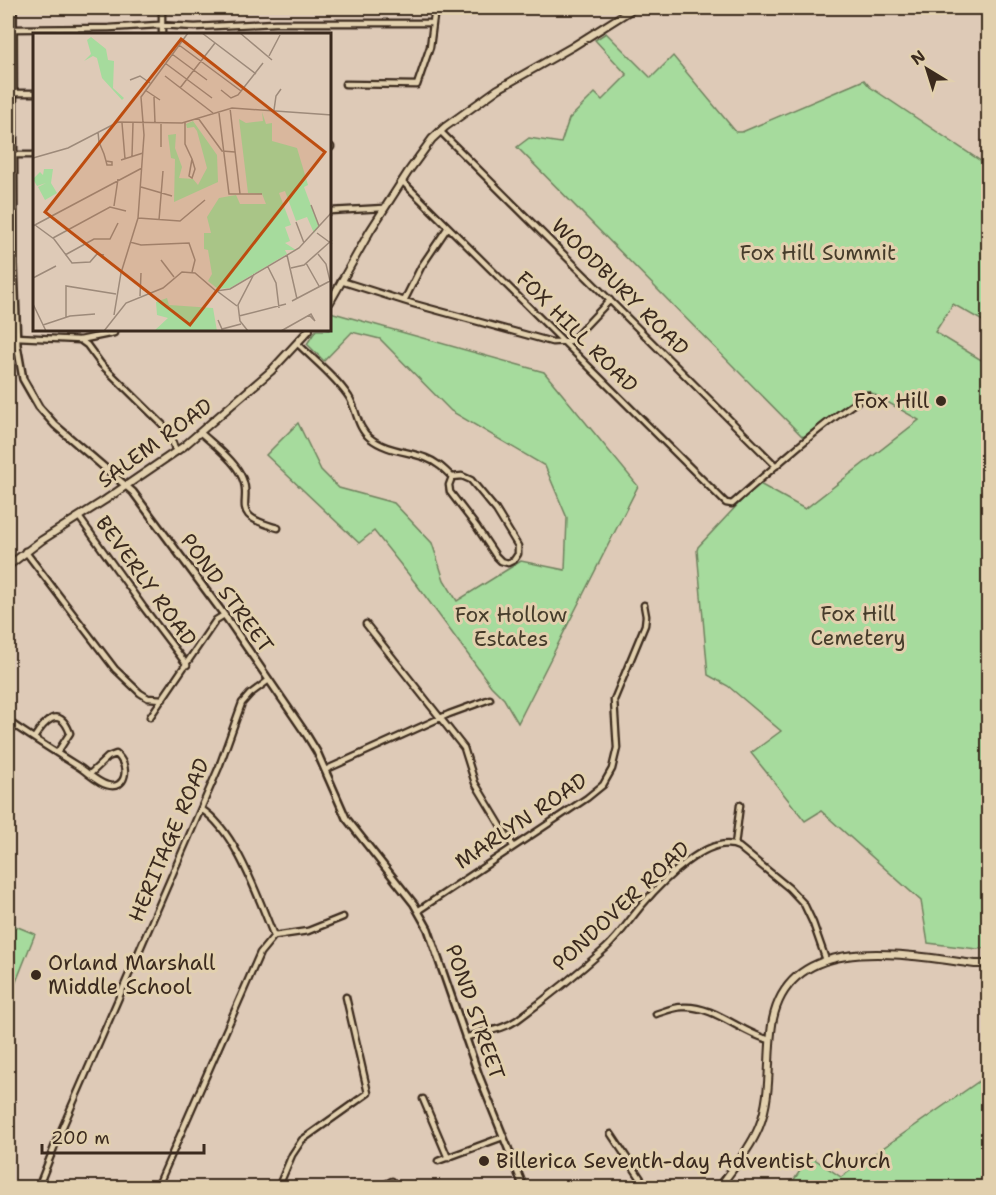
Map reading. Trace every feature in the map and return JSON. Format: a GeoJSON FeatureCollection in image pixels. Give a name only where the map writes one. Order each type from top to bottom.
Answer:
{"type":"FeatureCollection","features":[{"type":"Feature","properties":{"kind":"main road"},"geometry":{"type":"LineString","coordinates":[[332,298],[384,208],[440,131],[498,89],[634,8]]}},
{"type":"Feature","properties":{"kind":"main road","name":"SALEM ROAD"},"geometry":{"type":"LineString","coordinates":[[8,566],[25,551],[176,453],[256,385],[307,332]]}},
{"type":"Feature","properties":{"kind":"main road"},"geometry":{"type":"LineString","coordinates":[[719,1188],[749,1146],[762,1119],[774,1018],[784,993],[804,972],[826,960],[848,955],[880,954],[975,964],[988,963]]}},
{"type":"Feature","properties":{"kind":"street","name":"POND STREET"},"geometry":{"type":"LineString","coordinates":[[12,8],[16,337],[23,379],[39,407],[78,447],[133,492],[164,533],[224,615],[306,735],[325,770],[346,818],[419,910],[432,938],[465,1038],[524,1188]]}},
{"type":"Feature","properties":{"kind":"street"},"geometry":{"type":"LineString","coordinates":[[162,8],[162,33]]}},
{"type":"Feature","properties":{"kind":"street"},"geometry":{"type":"LineString","coordinates":[[345,84],[417,85],[430,47],[435,8]]}},
{"type":"Feature","properties":{"kind":"street"},"geometry":{"type":"LineString","coordinates":[[13,29],[162,25],[195,27],[275,23],[432,23]]}},
{"type":"Feature","properties":{"kind":"street"},"geometry":{"type":"LineString","coordinates":[[14,93],[33,93]]}},
{"type":"Feature","properties":{"kind":"street","name":"WOODBURY ROAD"},"geometry":{"type":"LineString","coordinates":[[440,131],[776,466]]}},
{"type":"Feature","properties":{"kind":"street"},"geometry":{"type":"LineString","coordinates":[[15,156],[33,154]]}},
{"type":"Feature","properties":{"kind":"street","name":"FOX HILL ROAD"},"geometry":{"type":"LineString","coordinates":[[402,181],[726,503],[730,504],[776,466]]}},
{"type":"Feature","properties":{"kind":"street"},"geometry":{"type":"LineString","coordinates":[[332,211],[384,208]]}},
{"type":"Feature","properties":{"kind":"street"},"geometry":{"type":"LineString","coordinates":[[404,301],[421,267],[448,227]]}},
{"type":"Feature","properties":{"kind":"street"},"geometry":{"type":"LineString","coordinates":[[341,281],[552,342],[570,341],[586,328],[610,300]]}},
{"type":"Feature","properties":{"kind":"street"},"geometry":{"type":"LineString","coordinates":[[8,291],[15,290]]}},
{"type":"Feature","properties":{"kind":"street"},"geometry":{"type":"LineString","coordinates":[[16,337],[80,340],[114,333]]}},
{"type":"Feature","properties":{"kind":"street"},"geometry":{"type":"LineString","coordinates":[[80,340],[164,426],[169,432],[176,453]]}},
{"type":"Feature","properties":{"kind":"street"},"geometry":{"type":"LineString","coordinates":[[297,344],[342,388],[350,399],[360,425],[369,438],[389,449],[434,462],[452,477],[462,476],[471,480],[496,510],[518,546],[518,554],[514,560],[508,563],[496,556],[476,526],[454,500],[449,485],[452,477]]}},
{"type":"Feature","properties":{"kind":"street"},"geometry":{"type":"LineString","coordinates":[[776,466],[867,395]]}},
{"type":"Feature","properties":{"kind":"street"},"geometry":{"type":"LineString","coordinates":[[201,433],[237,468],[243,481],[246,511],[249,516],[257,522],[278,528]]}},
{"type":"Feature","properties":{"kind":"street","name":"BEVERLY ROAD"},"geometry":{"type":"LineString","coordinates":[[79,518],[187,664]]}},
{"type":"Feature","properties":{"kind":"street"},"geometry":{"type":"LineString","coordinates":[[25,551],[116,669],[140,693],[148,698],[163,699]]}},
{"type":"Feature","properties":{"kind":"street","name":"MARLYN ROAD"},"geometry":{"type":"LineString","coordinates":[[419,910],[588,798],[609,777],[618,748],[614,700],[645,625],[644,605]]}},
{"type":"Feature","properties":{"kind":"street"},"geometry":{"type":"LineString","coordinates":[[150,717],[216,620],[224,615]]}},
{"type":"Feature","properties":{"kind":"street"},"geometry":{"type":"LineString","coordinates":[[366,624],[464,748],[475,783],[513,846]]}},
{"type":"Feature","properties":{"kind":"street","name":"HERITAGE ROAD"},"geometry":{"type":"LineString","coordinates":[[38,1188],[219,767],[242,703],[269,680]]}},
{"type":"Feature","properties":{"kind":"street"},"geometry":{"type":"LineString","coordinates":[[325,770],[441,718],[490,699]]}},
{"type":"Feature","properties":{"kind":"street"},"geometry":{"type":"LineString","coordinates":[[34,738],[49,719],[62,721],[70,733],[57,753]]}},
{"type":"Feature","properties":{"kind":"street"},"geometry":{"type":"LineString","coordinates":[[8,721],[107,785],[117,785],[123,779],[126,771],[123,760],[117,754],[108,757],[90,774]]}},
{"type":"Feature","properties":{"kind":"street"},"geometry":{"type":"LineString","coordinates":[[740,805],[735,845],[763,866],[804,904],[826,960]]}},
{"type":"Feature","properties":{"kind":"street"},"geometry":{"type":"LineString","coordinates":[[201,809],[216,820],[240,858],[274,936]]}},
{"type":"Feature","properties":{"kind":"street","name":"PONDOVER ROAD"},"geometry":{"type":"LineString","coordinates":[[465,1038],[497,1030],[514,1021],[606,948],[647,900],[696,856],[715,845],[735,845]]}},
{"type":"Feature","properties":{"kind":"street"},"geometry":{"type":"LineString","coordinates":[[157,1188],[255,963],[265,946],[274,936],[308,932],[343,917]]}},
{"type":"Feature","properties":{"kind":"street"},"geometry":{"type":"LineString","coordinates":[[278,1188],[292,1155],[302,1140],[368,1092],[346,997]]}},
{"type":"Feature","properties":{"kind":"street"},"geometry":{"type":"LineString","coordinates":[[656,1014],[678,1007],[699,1008],[770,1040]]}},
{"type":"Feature","properties":{"kind":"street"},"geometry":{"type":"LineString","coordinates":[[423,1100],[448,1158]]}},
{"type":"Feature","properties":{"kind":"street"},"geometry":{"type":"LineString","coordinates":[[611,1134],[647,1188]]}},
{"type":"Feature","properties":{"kind":"street"},"geometry":{"type":"LineString","coordinates":[[438,1161],[503,1137]]}},
{"type":"Feature","properties":{"kind":"street"},"geometry":{"type":"LineString","coordinates":[[378,1188],[392,1181]]}},
{"type":"Feature","properties":{"kind":"green space"},"geometry":{"type":"Polygon","coordinates":[[[606,33],[651,78],[673,56],[736,132],[742,132],[864,80],[870,87],[988,166],[988,324],[953,304],[935,332],[988,364],[988,948],[977,949],[928,943],[921,901],[821,811],[805,821],[751,753],[781,731],[728,686],[708,675],[698,547],[758,483],[805,509],[919,420],[868,391],[803,437],[517,147],[529,138],[561,143],[569,119],[595,93],[602,100],[627,75],[595,40],[606,33]]]}},
{"type":"Feature","properties":{"kind":"green space","name":"Fox Hollow Estates"},"geometry":{"type":"Polygon","coordinates":[[[332,313],[544,372],[638,486],[518,723],[504,699],[491,686],[374,531],[359,543],[266,455],[298,423],[321,470],[339,488],[394,503],[432,543],[444,580],[457,601],[521,561],[565,570],[567,518],[545,466],[451,411],[380,339],[352,332],[324,361],[307,344],[315,332],[332,332],[332,313]]]}},
{"type":"Feature","properties":{"kind":"green space"},"geometry":{"type":"Polygon","coordinates":[[[8,923],[35,934],[8,1002],[8,923]]]}},
{"type":"Feature","properties":{"kind":"green space"},"geometry":{"type":"Polygon","coordinates":[[[988,1075],[988,1187],[789,1187],[810,1156],[841,1177],[988,1075]]]}},
{"type":"Feature","properties":{"kind":"place","name":"Fox Hill"},"geometry":{"type":"Point","coordinates":[941,401]}},
{"type":"Feature","properties":{"kind":"place","name":"Orland Marshall Middle School"},"geometry":{"type":"Point","coordinates":[36,975]}},
{"type":"Feature","properties":{"kind":"place","name":"Billerica Seventh-day Adventist Church"},"geometry":{"type":"Point","coordinates":[484,1161]}},
{"type":"Feature","properties":{"kind":"park label","name":"Fox Hill Summit"},"geometry":{"type":"Point","coordinates":[818,253]}},
{"type":"Feature","properties":{"kind":"park label","name":"Fox Hill Cemetery"},"geometry":{"type":"Point","coordinates":[858,626]}}]}
